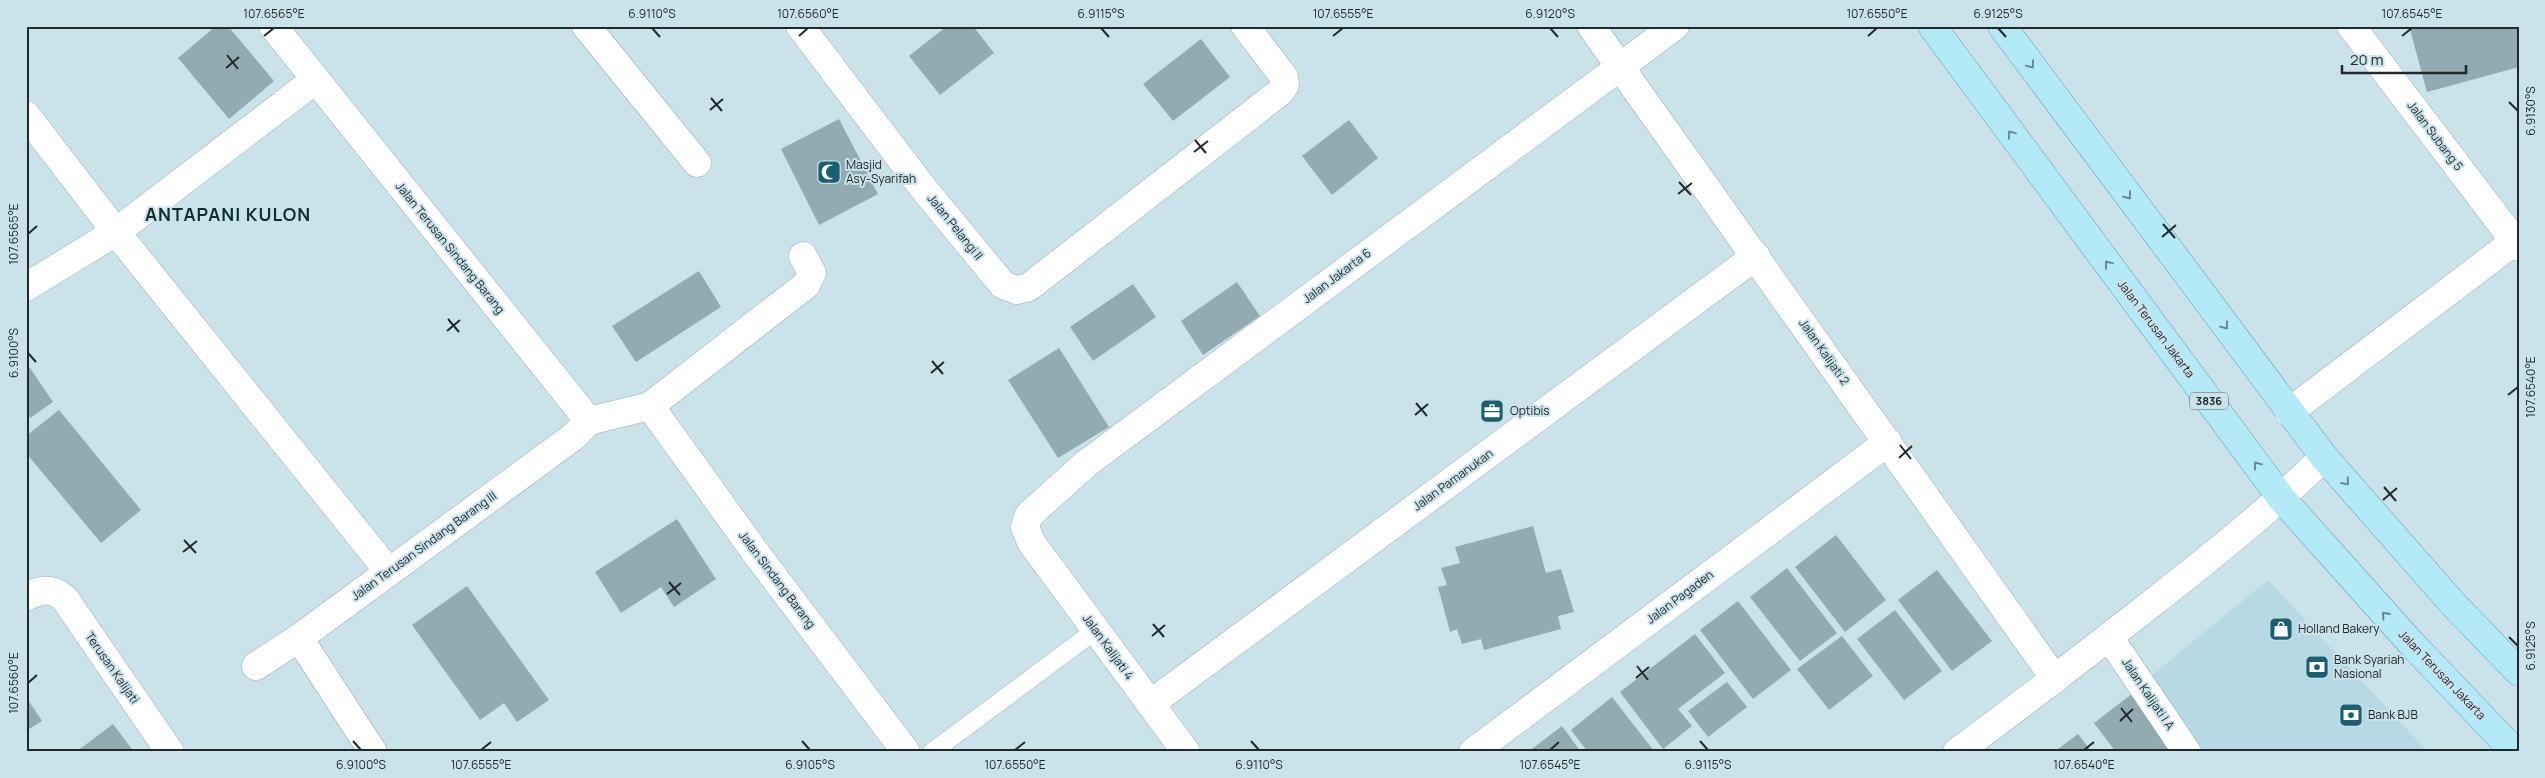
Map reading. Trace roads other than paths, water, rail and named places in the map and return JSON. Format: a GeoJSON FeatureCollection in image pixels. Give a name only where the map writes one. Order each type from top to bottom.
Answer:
{"type":"FeatureCollection","features":[{"type":"Feature","properties":{"kind":"main road","name":"Jalan Terusan Jakarta"},"geometry":{"type":"LineString","coordinates":[[1932,26],[2282,499],[2411,643],[2515,752]]}},
{"type":"Feature","properties":{"kind":"main road"},"geometry":{"type":"LineString","coordinates":[[2002,26],[2324,457],[2454,604],[2519,672]]}},
{"type":"Feature","properties":{"kind":"street","name":"Jalan Terusan Sindang Barang"},"geometry":{"type":"LineString","coordinates":[[273,26],[589,420]]}},
{"type":"Feature","properties":{"kind":"street"},"geometry":{"type":"LineString","coordinates":[[586,26],[697,163]]}},
{"type":"Feature","properties":{"kind":"street","name":"Jalan Pelangi II"},"geometry":{"type":"LineString","coordinates":[[800,26],[923,188],[1003,286],[1016,290],[1030,287],[1275,97],[1285,85],[1284,77],[1245,26]]}},
{"type":"Feature","properties":{"kind":"street","name":"Jalan Kalijati 2"},"geometry":{"type":"LineString","coordinates":[[1591,26],[2055,679]]}},
{"type":"Feature","properties":{"kind":"street","name":"Jalan Jakarta 6"},"geometry":{"type":"LineString","coordinates":[[1032,542],[1025,527],[1029,515],[1087,462],[1675,26]]}},
{"type":"Feature","properties":{"kind":"street","name":"Jalan Subang 5"},"geometry":{"type":"LineString","coordinates":[[2351,26],[2518,242]]}},
{"type":"Feature","properties":{"kind":"street"},"geometry":{"type":"LineString","coordinates":[[26,287],[116,232],[315,80]]}},
{"type":"Feature","properties":{"kind":"street"},"geometry":{"type":"LineString","coordinates":[[26,115],[116,232],[389,572]]}},
{"type":"Feature","properties":{"kind":"street"},"geometry":{"type":"LineString","coordinates":[[2289,412],[2518,242]]}},
{"type":"Feature","properties":{"kind":"street"},"geometry":{"type":"LineString","coordinates":[[589,420],[650,406],[806,285],[812,273],[803,256]]}},
{"type":"Feature","properties":{"kind":"street","name":"Jalan Pamanukan"},"geometry":{"type":"LineString","coordinates":[[1150,704],[1756,256]]}},
{"type":"Feature","properties":{"kind":"street","name":"Jalan Sindang Barang"},"geometry":{"type":"LineString","coordinates":[[650,406],[758,556],[906,752]]}},
{"type":"Feature","properties":{"kind":"street","name":"Jalan Terusan Sindang Barang III"},"geometry":{"type":"LineString","coordinates":[[256,666],[299,638],[573,437],[589,420]]}},
{"type":"Feature","properties":{"kind":"street","name":"Jalan Pagaden"},"geometry":{"type":"LineString","coordinates":[[1473,752],[1888,442]]}},
{"type":"Feature","properties":{"kind":"street"},"geometry":{"type":"LineString","coordinates":[[1957,752],[2055,679],[2282,499],[2324,457]]}},
{"type":"Feature","properties":{"kind":"street","name":"Jalan Kalijati 4"},"geometry":{"type":"LineString","coordinates":[[1032,542],[1186,752]]}},
{"type":"Feature","properties":{"kind":"street","name":"Terusan Kalijati"},"geometry":{"type":"LineString","coordinates":[[38,594],[57,592],[65,599],[170,752]]}},
{"type":"Feature","properties":{"kind":"street","name":"Jalan Kalijati I A"},"geometry":{"type":"LineString","coordinates":[[2108,637],[2188,752]]}},
{"type":"Feature","properties":{"kind":"street"},"geometry":{"type":"LineString","coordinates":[[299,638],[374,752]]}},
{"type":"Feature","properties":{"kind":"lane"},"geometry":{"type":"LineString","coordinates":[[932,752],[1096,630]]}},
{"type":"Feature","properties":{"kind":"place","name":"Masjid Asy-Syarifah"},"geometry":{"type":"Point","coordinates":[829,172]}},
{"type":"Feature","properties":{"kind":"place","name":"Optibis"},"geometry":{"type":"Point","coordinates":[1492,411]}},
{"type":"Feature","properties":{"kind":"place","name":"Holland Bakery"},"geometry":{"type":"Point","coordinates":[2281,629]}},
{"type":"Feature","properties":{"kind":"place","name":"Bank Syariah Nasional"},"geometry":{"type":"Point","coordinates":[2317,667]}},
{"type":"Feature","properties":{"kind":"place","name":"Bank BJB"},"geometry":{"type":"Point","coordinates":[2351,715]}},
{"type":"Feature","properties":{"kind":"district","name":"ANTAPANI KULON"},"geometry":{"type":"Point","coordinates":[228,215]}}]}
